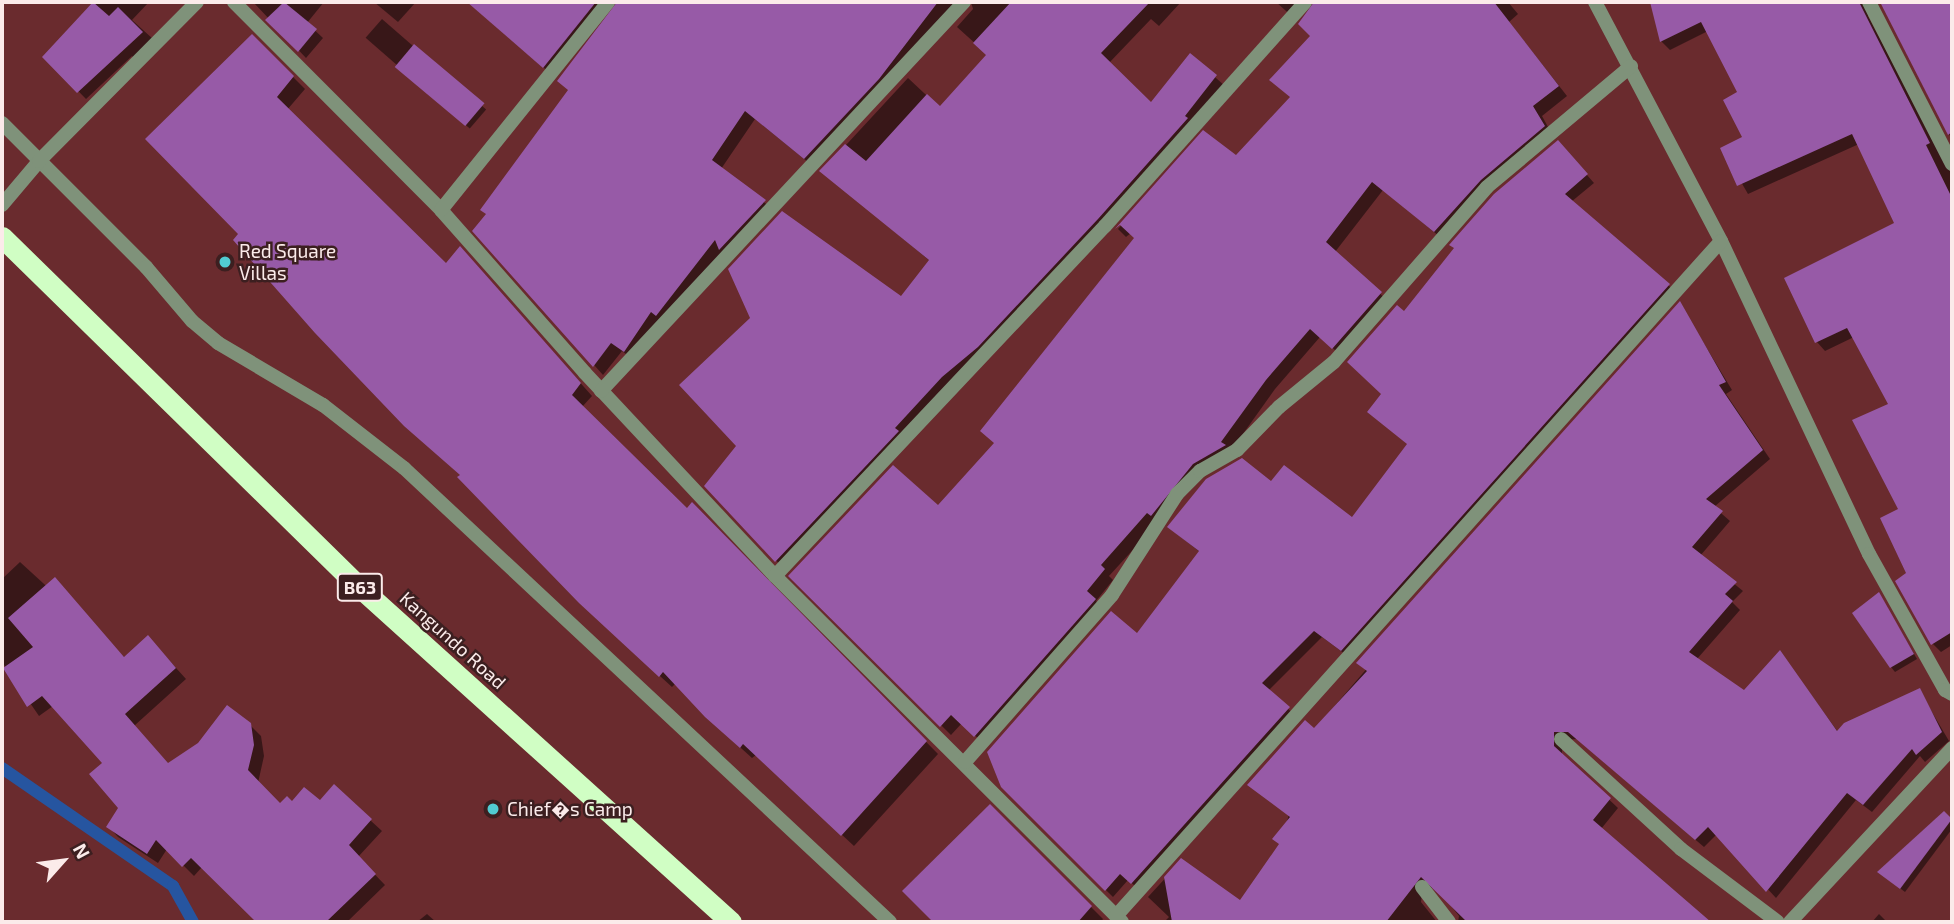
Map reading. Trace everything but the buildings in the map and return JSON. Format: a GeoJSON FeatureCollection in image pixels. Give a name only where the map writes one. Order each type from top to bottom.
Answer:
{"type":"FeatureCollection","features":[{"type":"Feature","properties":{"kind":"highway","name":"Kangundo Road"},"geometry":{"type":"LineString","coordinates":[[2,237],[355,583],[731,922]]}},
{"type":"Feature","properties":{"kind":"street"},"geometry":{"type":"LineString","coordinates":[[2,205],[40,161],[197,2]]}},
{"type":"Feature","properties":{"kind":"street"},"geometry":{"type":"LineString","coordinates":[[234,2],[441,211],[601,391],[775,576],[1119,919],[1721,241]]}},
{"type":"Feature","properties":{"kind":"street"},"geometry":{"type":"LineString","coordinates":[[441,211],[608,2]]}},
{"type":"Feature","properties":{"kind":"street"},"geometry":{"type":"LineString","coordinates":[[601,391],[964,2]]}},
{"type":"Feature","properties":{"kind":"street"},"geometry":{"type":"LineString","coordinates":[[775,576],[1105,226],[1305,2]]}},
{"type":"Feature","properties":{"kind":"street"},"geometry":{"type":"LineString","coordinates":[[1869,2],[1952,164]]}},
{"type":"Feature","properties":{"kind":"street"},"geometry":{"type":"LineString","coordinates":[[1601,4],[1721,241],[1869,554],[1945,690],[1952,694]]}},
{"type":"Feature","properties":{"kind":"street"},"geometry":{"type":"LineString","coordinates":[[964,762],[1112,595],[1177,494],[1200,471],[1237,450],[1279,407],[1334,362],[1487,187],[1632,66]]}},
{"type":"Feature","properties":{"kind":"street"},"geometry":{"type":"LineString","coordinates":[[2,123],[146,267],[192,321],[218,343],[323,405],[404,468],[890,922]]}},
{"type":"Feature","properties":{"kind":"street"},"geometry":{"type":"LineString","coordinates":[[1561,739],[1681,849],[1778,922]]}},
{"type":"Feature","properties":{"kind":"street"},"geometry":{"type":"LineString","coordinates":[[1790,922],[1952,748]]}},
{"type":"Feature","properties":{"kind":"street"},"geometry":{"type":"LineString","coordinates":[[1422,887],[1450,922]]}},
{"type":"Feature","properties":{"kind":"waterway"},"geometry":{"type":"LineString","coordinates":[[2,768],[173,886],[193,922]]}},
{"type":"Feature","properties":{"kind":"place","name":"Red Square Villas"},"geometry":{"type":"Point","coordinates":[225,262]}},
{"type":"Feature","properties":{"kind":"place","name":"Chief�s Camp"},"geometry":{"type":"Point","coordinates":[493,809]}}]}
